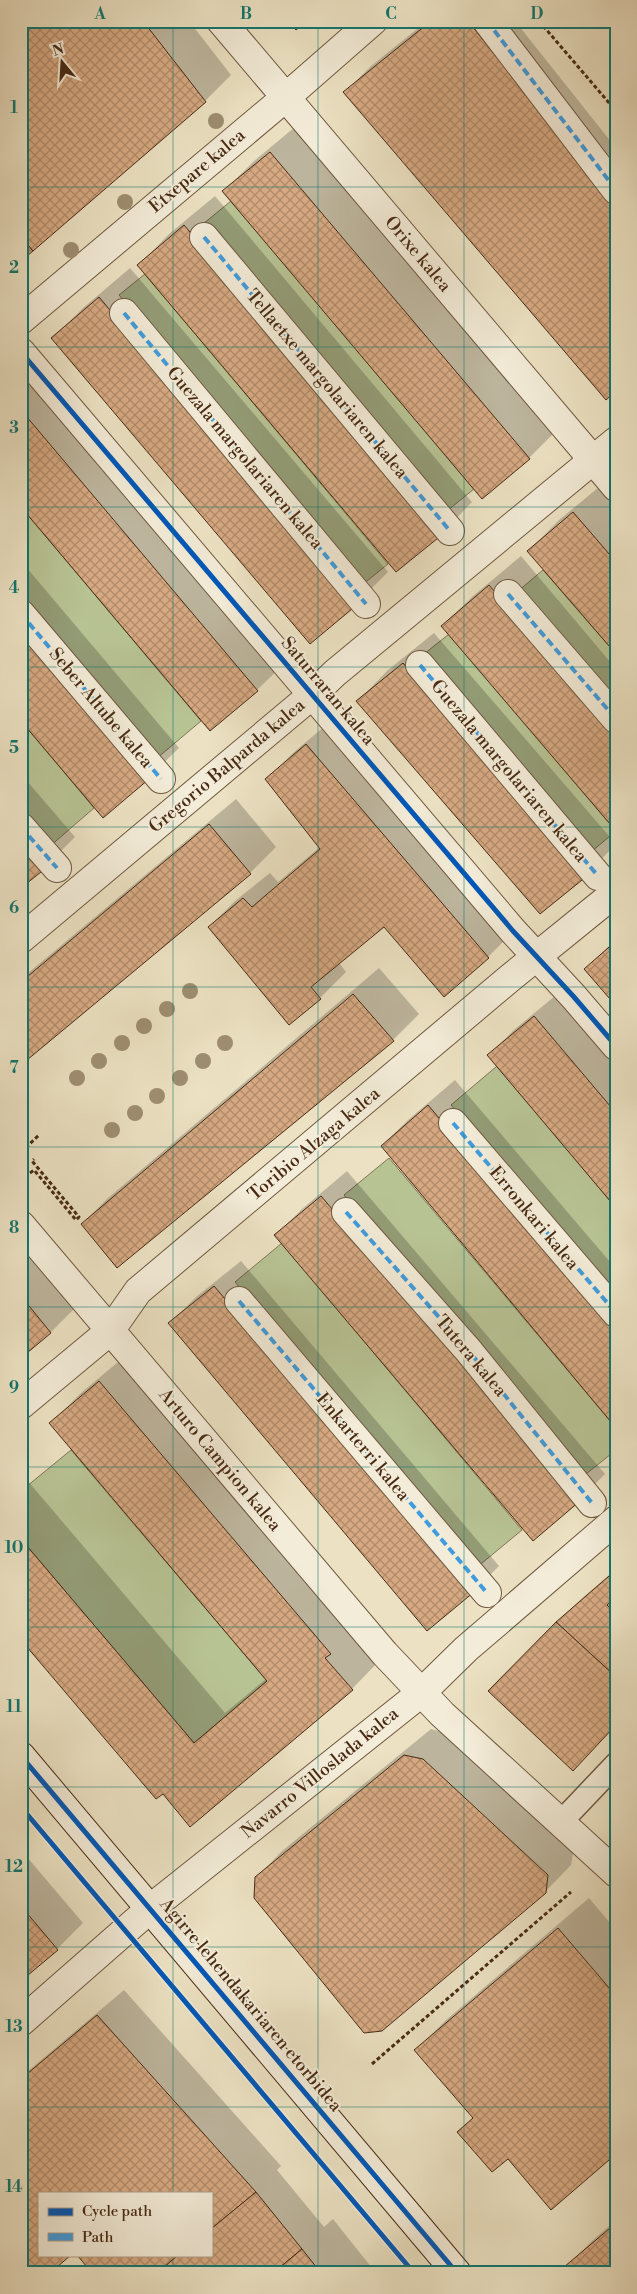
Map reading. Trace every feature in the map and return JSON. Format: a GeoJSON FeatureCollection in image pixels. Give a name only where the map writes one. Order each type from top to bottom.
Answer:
{"type":"FeatureCollection","features":[{"type":"Feature","properties":{"kind":"street","name":"Orixe kalea"},"geometry":{"type":"LineString","coordinates":[[221,21],[616,486]]}},
{"type":"Feature","properties":{"kind":"street","name":"Etxepare kalea"},"geometry":{"type":"LineString","coordinates":[[21,320],[285,98],[373,21]]}},
{"type":"Feature","properties":{"kind":"street"},"geometry":{"type":"LineString","coordinates":[[487,21],[616,190]]}},
{"type":"Feature","properties":{"kind":"street","name":"Tellaetxe margolariaren kalea"},"geometry":{"type":"LineString","coordinates":[[204,237],[450,531]]}},
{"type":"Feature","properties":{"kind":"street","name":"Guezala margolariaren kalea"},"geometry":{"type":"LineString","coordinates":[[124,313],[366,604]]}},
{"type":"Feature","properties":{"kind":"street","name":"Saturraran kalea"},"geometry":{"type":"LineString","coordinates":[[21,352],[312,695],[616,1046]]}},
{"type":"Feature","properties":{"kind":"street","name":"Gregorio Balparda kalea"},"geometry":{"type":"LineString","coordinates":[[21,940],[312,695],[335,673],[616,441]]}},
{"type":"Feature","properties":{"kind":"street"},"geometry":{"type":"LineString","coordinates":[[508,594],[616,719]]}},
{"type":"Feature","properties":{"kind":"street","name":"Seber Altube kalea"},"geometry":{"type":"LineString","coordinates":[[21,614],[161,779]]}},
{"type":"Feature","properties":{"kind":"street","name":"Guezala margolariaren kalea"},"geometry":{"type":"LineString","coordinates":[[420,665],[607,884]]}},
{"type":"Feature","properties":{"kind":"street"},"geometry":{"type":"LineString","coordinates":[[21,827],[57,868]]}},
{"type":"Feature","properties":{"kind":"street","name":"Toribio Alzaga kalea"},"geometry":{"type":"LineString","coordinates":[[21,1405],[110,1331],[138,1292],[537,956],[607,884]]}},
{"type":"Feature","properties":{"kind":"street","name":"Erronkari kalea"},"geometry":{"type":"LineString","coordinates":[[453,1123],[616,1313]]}},
{"type":"Feature","properties":{"kind":"street","name":"Tutera kalea"},"geometry":{"type":"LineString","coordinates":[[346,1212],[468,1350],[592,1503]]}},
{"type":"Feature","properties":{"kind":"street","name":"Arturo Campion kalea"},"geometry":{"type":"LineString","coordinates":[[21,1225],[385,1654],[421,1693],[616,1873]]}},
{"type":"Feature","properties":{"kind":"street","name":"Enkarterri kalea"},"geometry":{"type":"LineString","coordinates":[[238,1301],[487,1593]]}},
{"type":"Feature","properties":{"kind":"street","name":"Navarro Villoslada kalea"},"geometry":{"type":"LineString","coordinates":[[21,2022],[151,1908],[421,1693],[466,1649],[616,1520]]}},
{"type":"Feature","properties":{"kind":"street","name":"Agirre lehendakariaren etorbidea"},"geometry":{"type":"LineString","coordinates":[[21,1756],[458,2273]]}},
{"type":"Feature","properties":{"kind":"lane"},"geometry":{"type":"LineString","coordinates":[[560,1822],[616,1764]]}},
{"type":"Feature","properties":{"kind":"path"},"geometry":{"type":"LineString","coordinates":[[539,21],[616,111]]}},
{"type":"Feature","properties":{"kind":"path"},"geometry":{"type":"LineString","coordinates":[[21,1152],[39,1135]]}},
{"type":"Feature","properties":{"kind":"path"},"geometry":{"type":"LineString","coordinates":[[30,1173],[34,1170],[76,1220],[79,1218],[32,1161],[34,1159]]}},
{"type":"Feature","properties":{"kind":"path"},"geometry":{"type":"LineString","coordinates":[[372,2064],[572,1892]]}},
{"type":"Feature","properties":{"kind":"green space"},"geometry":{"type":"Polygon","coordinates":[[[231,201],[474,489],[447,511],[203,224],[231,201]]]}},
{"type":"Feature","properties":{"kind":"green space"},"geometry":{"type":"Polygon","coordinates":[[[145,274],[388,564],[362,585],[119,295],[145,274]]]}},
{"type":"Feature","properties":{"kind":"green space"},"geometry":{"type":"Polygon","coordinates":[[[21,507],[201,721],[156,759],[21,596],[21,507]]]}},
{"type":"Feature","properties":{"kind":"green space"},"geometry":{"type":"Polygon","coordinates":[[[543,570],[616,654],[616,707],[517,592],[543,570]]]}},
{"type":"Feature","properties":{"kind":"green space"},"geometry":{"type":"Polygon","coordinates":[[[449,634],[616,831],[591,852],[424,654],[449,634]]]}},
{"type":"Feature","properties":{"kind":"green space"},"geometry":{"type":"Polygon","coordinates":[[[21,721],[94,808],[49,847],[21,815],[21,721]]]}},
{"type":"Feature","properties":{"kind":"green space"},"geometry":{"type":"Polygon","coordinates":[[[497,1066],[616,1208],[616,1302],[451,1105],[497,1066]]]}},
{"type":"Feature","properties":{"kind":"green space"},"geometry":{"type":"Polygon","coordinates":[[[389,1158],[616,1428],[616,1450],[581,1478],[344,1195],[389,1158]]]}},
{"type":"Feature","properties":{"kind":"green space"},"geometry":{"type":"Polygon","coordinates":[[[282,1243],[522,1530],[476,1568],[235,1282],[282,1243]]]}},
{"type":"Feature","properties":{"kind":"green space"},"geometry":{"type":"Polygon","coordinates":[[[71,1450],[267,1681],[194,1743],[21,1539],[21,1491],[71,1450]]]}},
{"type":"Feature","properties":{"kind":"building"},"geometry":{"type":"Polygon","coordinates":[[[21,21],[143,21],[206,102],[33,251],[21,237],[21,21]]]}},
{"type":"Feature","properties":{"kind":"building"},"geometry":{"type":"Polygon","coordinates":[[[289,21],[307,21],[296,30],[289,21]]]}},
{"type":"Feature","properties":{"kind":"building"},"geometry":{"type":"Polygon","coordinates":[[[431,21],[468,21],[616,207],[616,391],[606,400],[343,92],[431,21]]]}},
{"type":"Feature","properties":{"kind":"building"},"geometry":{"type":"Polygon","coordinates":[[[270,152],[530,459],[482,499],[222,191],[270,152]]]}},
{"type":"Feature","properties":{"kind":"building"},"geometry":{"type":"Polygon","coordinates":[[[184,225],[443,534],[396,572],[137,265],[184,225]]]}},
{"type":"Feature","properties":{"kind":"building"},"geometry":{"type":"Polygon","coordinates":[[[21,237],[33,251],[21,261],[21,237]]]}},
{"type":"Feature","properties":{"kind":"building"},"geometry":{"type":"Polygon","coordinates":[[[99,297],[358,604],[310,644],[51,338],[99,297]]]}},
{"type":"Feature","properties":{"kind":"building"},"geometry":{"type":"Polygon","coordinates":[[[21,410],[258,691],[210,731],[21,507],[21,410]]]}},
{"type":"Feature","properties":{"kind":"building"},"geometry":{"type":"Polygon","coordinates":[[[573,512],[616,562],[616,654],[527,551],[573,512]]]}},
{"type":"Feature","properties":{"kind":"building"},"geometry":{"type":"Polygon","coordinates":[[[489,585],[616,735],[616,831],[441,626],[489,585]]]}},
{"type":"Feature","properties":{"kind":"building"},"geometry":{"type":"Polygon","coordinates":[[[21,627],[149,779],[103,818],[21,721],[21,627]]]}},
{"type":"Feature","properties":{"kind":"building"},"geometry":{"type":"Polygon","coordinates":[[[403,663],[587,876],[540,914],[356,701],[403,663]]]}},
{"type":"Feature","properties":{"kind":"building"},"geometry":{"type":"Polygon","coordinates":[[[306,744],[489,958],[444,997],[384,927],[311,987],[321,999],[289,1025],[208,927],[243,898],[252,907],[320,849],[265,779],[306,744]]]}},
{"type":"Feature","properties":{"kind":"building"},"geometry":{"type":"Polygon","coordinates":[[[209,824],[251,874],[21,1065],[21,982],[209,824]]]}},
{"type":"Feature","properties":{"kind":"building"},"geometry":{"type":"Polygon","coordinates":[[[21,840],[46,868],[21,888],[21,840]]]}},
{"type":"Feature","properties":{"kind":"building"},"geometry":{"type":"Polygon","coordinates":[[[616,941],[616,1006],[584,969],[616,941]]]}},
{"type":"Feature","properties":{"kind":"building"},"geometry":{"type":"Polygon","coordinates":[[[353,994],[394,1041],[117,1268],[81,1224],[353,994]]]}},
{"type":"Feature","properties":{"kind":"building"},"geometry":{"type":"Polygon","coordinates":[[[534,1016],[616,1113],[616,1208],[487,1055],[534,1016]]]}},
{"type":"Feature","properties":{"kind":"building"},"geometry":{"type":"Polygon","coordinates":[[[428,1105],[616,1326],[616,1428],[381,1146],[428,1105]]]}},
{"type":"Feature","properties":{"kind":"building"},"geometry":{"type":"Polygon","coordinates":[[[321,1196],[580,1501],[533,1541],[274,1235],[321,1196]]]}},
{"type":"Feature","properties":{"kind":"building"},"geometry":{"type":"Polygon","coordinates":[[[214,1286],[474,1592],[427,1631],[168,1323],[214,1286]]]}},
{"type":"Feature","properties":{"kind":"building"},"geometry":{"type":"Polygon","coordinates":[[[21,1296],[51,1333],[21,1358],[21,1296]]]}},
{"type":"Feature","properties":{"kind":"building"},"geometry":{"type":"Polygon","coordinates":[[[99,1381],[331,1654],[325,1658],[353,1690],[190,1827],[163,1794],[156,1799],[21,1640],[21,1539],[194,1743],[267,1681],[49,1423],[99,1381]]]}},
{"type":"Feature","properties":{"kind":"building"},"geometry":{"type":"Polygon","coordinates":[[[616,1570],[616,1596],[607,1605],[616,1614],[616,1677],[556,1622],[616,1570]]]}},
{"type":"Feature","properties":{"kind":"building"},"geometry":{"type":"Polygon","coordinates":[[[616,1596],[616,1614],[607,1605],[616,1596]]]}},
{"type":"Feature","properties":{"kind":"building"},"geometry":{"type":"Polygon","coordinates":[[[556,1622],[616,1677],[616,1725],[573,1771],[488,1691],[556,1622]]]}},
{"type":"Feature","properties":{"kind":"building"},"geometry":{"type":"Polygon","coordinates":[[[404,1755],[423,1759],[548,1875],[546,1893],[382,2031],[364,2033],[254,1898],[255,1877],[404,1755]]]}},
{"type":"Feature","properties":{"kind":"building"},"geometry":{"type":"Polygon","coordinates":[[[21,1906],[58,1950],[21,1981],[21,1906]]]}},
{"type":"Feature","properties":{"kind":"building"},"geometry":{"type":"Polygon","coordinates":[[[558,1928],[616,1996],[616,2154],[551,2210],[508,2159],[492,2172],[457,2132],[473,2118],[414,2050],[558,1928]]]}},
{"type":"Feature","properties":{"kind":"building"},"geometry":{"type":"Polygon","coordinates":[[[97,2015],[256,2192],[212,2228],[212,2192],[38,2192],[38,2256],[70,2256],[50,2273],[21,2273],[21,2079],[97,2015]]]}},
{"type":"Feature","properties":{"kind":"building"},"geometry":{"type":"Polygon","coordinates":[[[256,2192],[302,2249],[273,2273],[157,2273],[177,2256],[212,2256],[212,2228],[256,2192]]]}},
{"type":"Feature","properties":{"kind":"building"},"geometry":{"type":"Polygon","coordinates":[[[616,2223],[616,2273],[569,2273],[564,2267],[616,2223]]]}},
{"type":"Feature","properties":{"kind":"building"},"geometry":{"type":"Polygon","coordinates":[[[302,2249],[321,2273],[273,2273],[302,2249]]]}},
{"type":"Feature","properties":{"kind":"building"},"geometry":{"type":"Polygon","coordinates":[[[78,2256],[177,2256],[157,2273],[92,2273],[78,2256]]]}},
{"type":"Feature","properties":{"kind":"marked path"},"geometry":{"type":"LineString","coordinates":[[487,21],[616,190]]}},
{"type":"Feature","properties":{"kind":"marked path"},"geometry":{"type":"LineString","coordinates":[[204,237],[450,531]]}},
{"type":"Feature","properties":{"kind":"marked path"},"geometry":{"type":"LineString","coordinates":[[124,313],[366,604]]}},
{"type":"Feature","properties":{"kind":"marked path"},"geometry":{"type":"LineString","coordinates":[[508,594],[616,719]]}},
{"type":"Feature","properties":{"kind":"marked path"},"geometry":{"type":"LineString","coordinates":[[21,614],[161,779]]}},
{"type":"Feature","properties":{"kind":"marked path"},"geometry":{"type":"LineString","coordinates":[[420,665],[598,876]]}},
{"type":"Feature","properties":{"kind":"marked path"},"geometry":{"type":"LineString","coordinates":[[21,827],[57,868]]}},
{"type":"Feature","properties":{"kind":"marked path"},"geometry":{"type":"LineString","coordinates":[[453,1123],[616,1313]]}},
{"type":"Feature","properties":{"kind":"marked path"},"geometry":{"type":"LineString","coordinates":[[346,1212],[468,1350],[592,1503]]}},
{"type":"Feature","properties":{"kind":"marked path"},"geometry":{"type":"LineString","coordinates":[[239,1301],[487,1593]]}},
{"type":"Feature","properties":{"kind":"cycle path"},"geometry":{"type":"LineString","coordinates":[[21,352],[513,931],[616,1046]]}},
{"type":"Feature","properties":{"kind":"cycle path"},"geometry":{"type":"LineString","coordinates":[[21,1756],[457,2273]]}},
{"type":"Feature","properties":{"kind":"cycle path"},"geometry":{"type":"LineString","coordinates":[[21,1807],[414,2273]]}}]}
